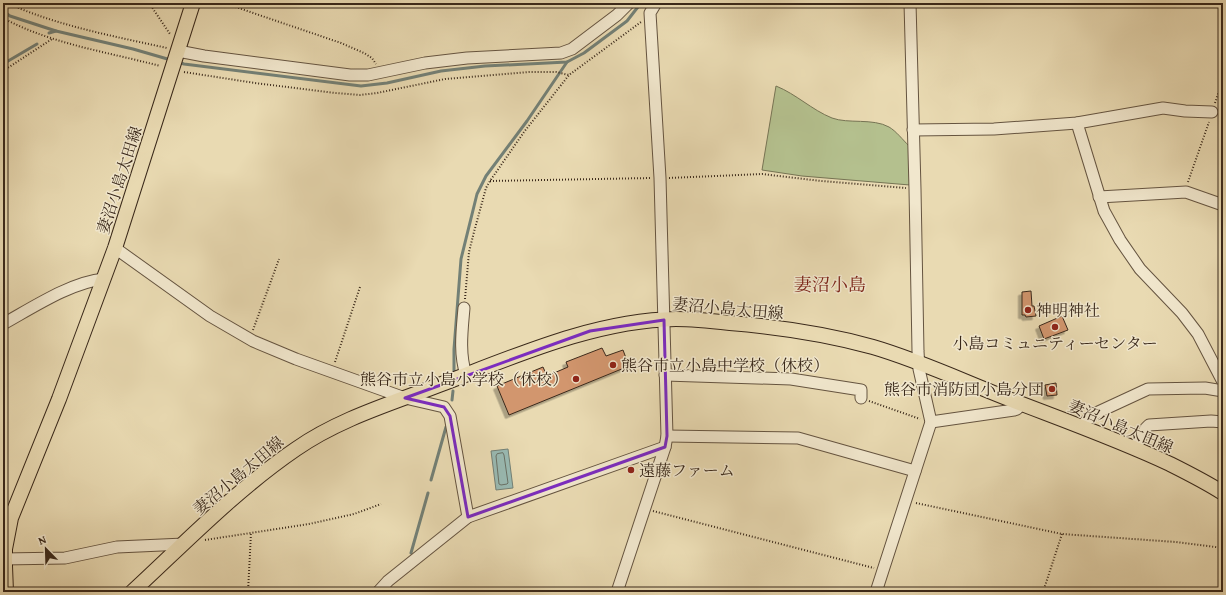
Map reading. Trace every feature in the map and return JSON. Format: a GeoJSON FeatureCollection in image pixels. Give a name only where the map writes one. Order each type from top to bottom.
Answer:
{"type":"FeatureCollection","features":[{"type":"Feature","properties":{"kind":"main road","name":"妻沼小島太田線"},"geometry":{"type":"LineString","coordinates":[[6,592],[4,559],[6,539],[11,518],[59,399],[115,248],[193,3]]}},
{"type":"Feature","properties":{"kind":"main road","name":"妻沼小島太田線"},"geometry":{"type":"LineString","coordinates":[[132,592],[241,491],[272,465],[298,447],[335,426],[404,398],[560,341],[590,331],[630,323],[664,320],[715,322],[794,331],[853,342],[874,348],[919,362],[1135,448],[1189,473],[1223,493]]}},
{"type":"Feature","properties":{"kind":"street"},"geometry":{"type":"LineString","coordinates":[[177,53],[350,75],[368,75],[444,60],[501,55],[561,53],[572,49],[617,16],[630,3]]}},
{"type":"Feature","properties":{"kind":"street"},"geometry":{"type":"LineString","coordinates":[[617,592],[665,447],[667,436],[660,178],[650,13],[656,3]]}},
{"type":"Feature","properties":{"kind":"street"},"geometry":{"type":"LineString","coordinates":[[876,592],[930,422],[919,362],[910,3]]}},
{"type":"Feature","properties":{"kind":"street"},"geometry":{"type":"LineString","coordinates":[[914,130],[994,129],[1077,123],[1163,108],[1185,111],[1212,112]]}},
{"type":"Feature","properties":{"kind":"street"},"geometry":{"type":"LineString","coordinates":[[1077,123],[1104,211],[1120,240],[1140,269],[1182,313],[1198,334],[1223,382]]}},
{"type":"Feature","properties":{"kind":"street"},"geometry":{"type":"LineString","coordinates":[[1100,197],[1186,192],[1223,205]]}},
{"type":"Feature","properties":{"kind":"street"},"geometry":{"type":"LineString","coordinates":[[115,248],[210,316],[250,339],[332,373],[404,398],[444,407],[450,416],[468,517]]}},
{"type":"Feature","properties":{"kind":"street"},"geometry":{"type":"LineString","coordinates":[[3,324],[76,286],[91,280],[104,279]]}},
{"type":"Feature","properties":{"kind":"street"},"geometry":{"type":"LineString","coordinates":[[464,308],[461,347],[463,366],[466,375]]}},
{"type":"Feature","properties":{"kind":"street"},"geometry":{"type":"LineString","coordinates":[[665,375],[791,379],[861,390],[861,398]]}},
{"type":"Feature","properties":{"kind":"street"},"geometry":{"type":"LineString","coordinates":[[1082,427],[1094,414],[1148,389],[1205,388],[1223,391]]}},
{"type":"Feature","properties":{"kind":"street"},"geometry":{"type":"LineString","coordinates":[[930,422],[1014,410],[1022,404]]}},
{"type":"Feature","properties":{"kind":"street"},"geometry":{"type":"LineString","coordinates":[[1135,448],[1149,425],[1223,422]]}},
{"type":"Feature","properties":{"kind":"street"},"geometry":{"type":"LineString","coordinates":[[667,436],[798,438],[915,470]]}},
{"type":"Feature","properties":{"kind":"street"},"geometry":{"type":"LineString","coordinates":[[378,592],[388,581],[468,517],[665,447]]}},
{"type":"Feature","properties":{"kind":"street"},"geometry":{"type":"LineString","coordinates":[[4,559],[65,558],[117,547],[184,544]]}},
{"type":"Feature","properties":{"kind":"path"},"geometry":{"type":"LineString","coordinates":[[7,3],[63,24],[177,53],[173,38],[149,3]]}},
{"type":"Feature","properties":{"kind":"path"},"geometry":{"type":"LineString","coordinates":[[224,3],[341,43],[364,53],[372,58],[380,73]]}},
{"type":"Feature","properties":{"kind":"path"},"geometry":{"type":"LineString","coordinates":[[464,308],[469,252],[486,188],[490,181],[524,132],[569,75],[642,21],[650,13]]}},
{"type":"Feature","properties":{"kind":"path"},"geometry":{"type":"LineString","coordinates":[[3,71],[52,39]]}},
{"type":"Feature","properties":{"kind":"path"},"geometry":{"type":"LineString","coordinates":[[1186,192],[1223,79]]}},
{"type":"Feature","properties":{"kind":"path"},"geometry":{"type":"LineString","coordinates":[[490,181],[660,178],[762,174],[821,181],[915,189]]}},
{"type":"Feature","properties":{"kind":"path"},"geometry":{"type":"LineString","coordinates":[[250,339],[279,260]]}},
{"type":"Feature","properties":{"kind":"path"},"geometry":{"type":"LineString","coordinates":[[332,373],[360,288]]}},
{"type":"Feature","properties":{"kind":"path"},"geometry":{"type":"LineString","coordinates":[[861,398],[930,422]]}},
{"type":"Feature","properties":{"kind":"path"},"geometry":{"type":"LineString","coordinates":[[905,500],[1062,534],[1176,542],[1223,548]]}},
{"type":"Feature","properties":{"kind":"path"},"geometry":{"type":"LineString","coordinates":[[184,544],[309,524],[354,514],[381,504]]}},
{"type":"Feature","properties":{"kind":"path"},"geometry":{"type":"LineString","coordinates":[[645,509],[883,570]]}},
{"type":"Feature","properties":{"kind":"path"},"geometry":{"type":"LineString","coordinates":[[248,592],[251,533]]}},
{"type":"Feature","properties":{"kind":"path"},"geometry":{"type":"LineString","coordinates":[[1043,592],[1062,534]]}},
{"type":"Feature","properties":{"kind":"highlighted area"},"geometry":{"type":"Polygon","coordinates":[[[664,320],[667,436],[665,447],[468,517],[450,416],[444,407],[405,398],[590,331],[664,320]]]}},
{"type":"Feature","properties":{"kind":"green space"},"geometry":{"type":"Polygon","coordinates":[[[776,86],[832,118],[845,121],[883,124],[892,129],[909,146],[910,185],[802,176],[762,170],[776,86]]]}},
{"type":"Feature","properties":{"kind":"water"},"geometry":{"type":"Polygon","coordinates":[[[508,449],[513,488],[496,490],[491,451],[508,449]]]}},
{"type":"Feature","properties":{"kind":"building"},"geometry":{"type":"Polygon","coordinates":[[[1031,291],[1032,306],[1034,306],[1036,316],[1026,317],[1025,315],[1022,315],[1022,292],[1031,291]]]}},
{"type":"Feature","properties":{"kind":"building"},"geometry":{"type":"Polygon","coordinates":[[[1062,316],[1068,330],[1044,339],[1039,326],[1062,316]]]}},
{"type":"Feature","properties":{"kind":"building"},"geometry":{"type":"Polygon","coordinates":[[[602,348],[606,356],[623,350],[629,366],[509,415],[497,386],[543,367],[547,376],[568,367],[566,362],[602,348]]]}},
{"type":"Feature","properties":{"kind":"building"},"geometry":{"type":"Polygon","coordinates":[[[1056,383],[1057,395],[1047,396],[1045,385],[1056,383]]]}},
{"type":"Feature","properties":{"kind":"waterway"},"geometry":{"type":"LineString","coordinates":[[178,62],[184,64],[361,86],[387,83],[441,71],[485,66],[567,62],[584,53],[627,21],[641,3]]}},
{"type":"Feature","properties":{"kind":"waterway"},"geometry":{"type":"LineString","coordinates":[[3,11],[10,16],[56,31],[133,49],[171,60]]}},
{"type":"Feature","properties":{"kind":"waterway"},"geometry":{"type":"LineString","coordinates":[[49,33],[56,31]]}},
{"type":"Feature","properties":{"kind":"waterway"},"geometry":{"type":"LineString","coordinates":[[3,64],[37,44]]}},
{"type":"Feature","properties":{"kind":"waterway"},"geometry":{"type":"LineString","coordinates":[[454,371],[454,349],[461,259],[477,194],[486,176],[527,121],[567,62]]}},
{"type":"Feature","properties":{"kind":"waterway"},"geometry":{"type":"LineString","coordinates":[[452,400],[453,391]]}},
{"type":"Feature","properties":{"kind":"waterway"},"geometry":{"type":"LineString","coordinates":[[431,480],[446,427]]}},
{"type":"Feature","properties":{"kind":"waterway"},"geometry":{"type":"LineString","coordinates":[[411,553],[428,493]]}},
{"type":"Feature","properties":{"kind":"place","name":"神明神社"},"geometry":{"type":"Point","coordinates":[1028,310]}},
{"type":"Feature","properties":{"kind":"place","name":"小島コミュニティーセンター"},"geometry":{"type":"Point","coordinates":[1055,327]}},
{"type":"Feature","properties":{"kind":"place","name":"熊谷市立小島中学校（休校）"},"geometry":{"type":"Point","coordinates":[613,365]}},
{"type":"Feature","properties":{"kind":"place","name":"熊谷市立小島小学校（休校）"},"geometry":{"type":"Point","coordinates":[576,379]}},
{"type":"Feature","properties":{"kind":"place","name":"熊谷市消防団小島分団"},"geometry":{"type":"Point","coordinates":[1052,389]}},
{"type":"Feature","properties":{"kind":"place","name":"遠藤ファーム"},"geometry":{"type":"Point","coordinates":[631,470]}},
{"type":"Feature","properties":{"kind":"district","name":"妻沼小島"},"geometry":{"type":"Point","coordinates":[830,284]}}]}
